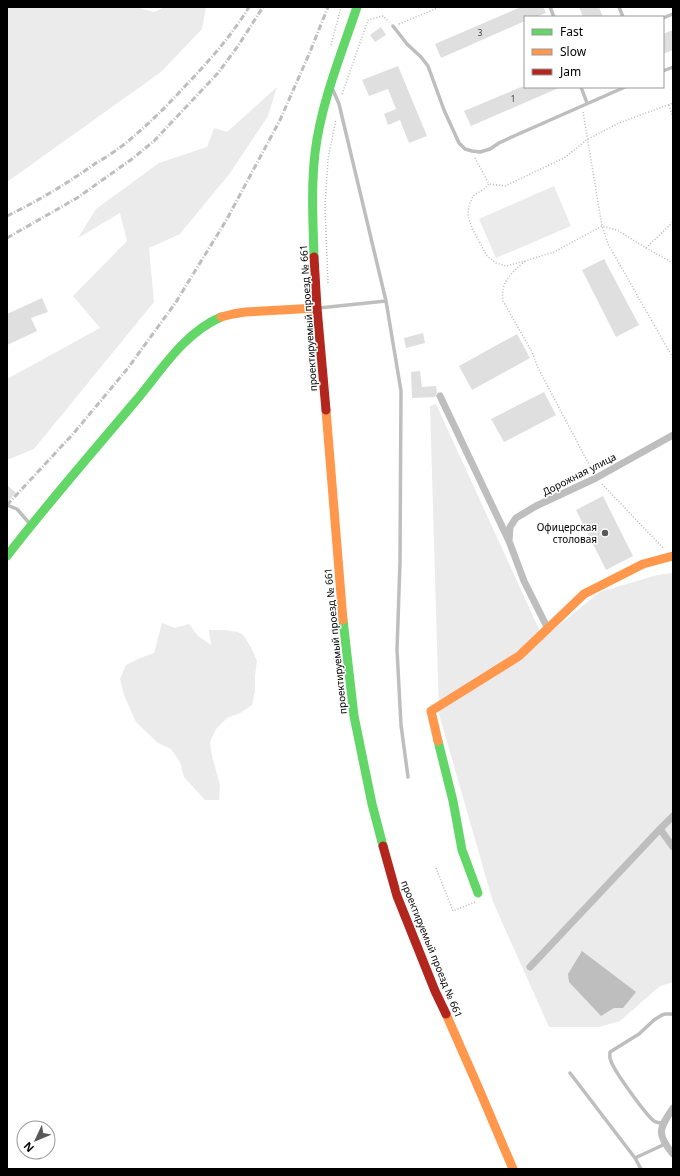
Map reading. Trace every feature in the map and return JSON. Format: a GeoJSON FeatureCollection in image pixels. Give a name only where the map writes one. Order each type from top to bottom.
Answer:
{"type":"FeatureCollection","features":[{"type":"Feature","properties":{"kind":"main road","name":"проектируемый проезд № 661"},"geometry":{"type":"LineString","coordinates":[[357,7],[331,85],[322,118],[315,153],[312,208],[318,308],[342,619],[354,716],[372,804],[397,896],[435,991],[513,1169]]}},
{"type":"Feature","properties":{"kind":"main road"},"geometry":{"type":"LineString","coordinates":[[7,556],[30,525],[175,354],[196,332],[217,318],[228,315],[318,308]]}},
{"type":"Feature","properties":{"kind":"main road"},"geometry":{"type":"LineString","coordinates":[[478,893],[462,850],[453,802],[432,711],[519,656],[584,594],[643,564],[671,556]]}},
{"type":"Feature","properties":{"kind":"street"},"geometry":{"type":"LineString","coordinates":[[440,396],[509,542],[524,581],[548,629]]}},
{"type":"Feature","properties":{"kind":"street","name":"Дорожная улица"},"geometry":{"type":"LineString","coordinates":[[509,542],[510,527],[516,518],[536,506],[596,478],[673,435]]}},
{"type":"Feature","properties":{"kind":"street"},"geometry":{"type":"LineString","coordinates":[[530,967],[673,816]]}},
{"type":"Feature","properties":{"kind":"street"},"geometry":{"type":"LineString","coordinates":[[660,828],[673,847]]}},
{"type":"Feature","properties":{"kind":"street"},"geometry":{"type":"LineString","coordinates":[[673,1108],[663,1123],[661,1132],[665,1144],[673,1154]]}},
{"type":"Feature","properties":{"kind":"lane"},"geometry":{"type":"LineString","coordinates":[[393,26],[407,44],[428,66],[455,136],[459,143],[472,151],[480,152],[490,149],[499,143],[623,88]]}},
{"type":"Feature","properties":{"kind":"lane"},"geometry":{"type":"LineString","coordinates":[[331,85],[339,104],[386,301],[401,391],[400,562],[397,650],[401,725],[408,777]]}},
{"type":"Feature","properties":{"kind":"lane"},"geometry":{"type":"LineString","coordinates":[[581,88],[587,103]]}},
{"type":"Feature","properties":{"kind":"lane"},"geometry":{"type":"LineString","coordinates":[[318,308],[386,301]]}},
{"type":"Feature","properties":{"kind":"lane"},"geometry":{"type":"LineString","coordinates":[[7,505],[17,509],[30,525]]}},
{"type":"Feature","properties":{"kind":"lane"},"geometry":{"type":"LineString","coordinates":[[663,1123],[656,1122],[646,1113],[609,1058],[610,1052],[639,1034],[654,1020],[666,1014],[673,1014]]}},
{"type":"Feature","properties":{"kind":"lane"},"geometry":{"type":"LineString","coordinates":[[570,1073],[635,1158],[641,1169]]}},
{"type":"Feature","properties":{"kind":"lane"},"geometry":{"type":"LineString","coordinates":[[635,1158],[665,1144]]}},
{"type":"Feature","properties":{"kind":"path"},"geometry":{"type":"LineString","coordinates":[[331,45],[341,7]]}},
{"type":"Feature","properties":{"kind":"path"},"geometry":{"type":"LineString","coordinates":[[328,283],[325,207],[328,159],[339,104],[368,20],[383,16],[393,26],[440,7]]}},
{"type":"Feature","properties":{"kind":"path"},"geometry":{"type":"LineString","coordinates":[[587,103],[583,111],[602,226],[608,244],[673,357]]}},
{"type":"Feature","properties":{"kind":"path"},"geometry":{"type":"LineString","coordinates":[[489,184],[504,186],[564,158],[588,139],[619,123],[673,103]]}},
{"type":"Feature","properties":{"kind":"path"},"geometry":{"type":"LineString","coordinates":[[669,105],[673,118]]}},
{"type":"Feature","properties":{"kind":"path"},"geometry":{"type":"LineString","coordinates":[[472,151],[489,184]]}},
{"type":"Feature","properties":{"kind":"path"},"geometry":{"type":"LineString","coordinates":[[489,184],[473,196],[469,205],[468,216],[472,228],[487,256],[496,263],[506,266],[554,252],[602,226],[617,230],[673,263]]}},
{"type":"Feature","properties":{"kind":"path"},"geometry":{"type":"LineString","coordinates":[[646,248],[673,222]]}},
{"type":"Feature","properties":{"kind":"path"},"geometry":{"type":"LineString","coordinates":[[526,261],[512,273],[505,282],[502,293],[503,301],[532,352],[538,368],[596,478],[671,556]]}},
{"type":"Feature","properties":{"kind":"path"},"geometry":{"type":"LineString","coordinates":[[436,868],[454,911],[479,900],[478,893]]}},
{"type":"Feature","properties":{"kind":"shaded area"},"geometry":{"type":"Polygon","coordinates":[[[7,7],[135,7],[154,12],[165,7],[206,7],[202,29],[161,72],[7,182],[7,7]]]}},
{"type":"Feature","properties":{"kind":"shaded area"},"geometry":{"type":"Polygon","coordinates":[[[277,87],[268,116],[230,173],[180,234],[149,248],[154,302],[34,449],[7,460],[7,379],[100,328],[73,296],[127,241],[120,213],[78,238],[96,209],[159,163],[207,147],[214,128],[227,132],[277,87]]]}},
{"type":"Feature","properties":{"kind":"shaded area"},"geometry":{"type":"Polygon","coordinates":[[[554,186],[571,226],[496,258],[479,219],[554,186]]]}},
{"type":"Feature","properties":{"kind":"shaded area"},"geometry":{"type":"Polygon","coordinates":[[[436,404],[543,638],[600,592],[657,575],[673,573],[673,982],[660,986],[620,1021],[599,1027],[549,1027],[493,902],[439,714],[430,406],[436,404]]]}},
{"type":"Feature","properties":{"kind":"shaded area"},"geometry":{"type":"Polygon","coordinates":[[[162,623],[175,628],[189,624],[198,636],[211,645],[209,630],[238,632],[243,635],[251,647],[257,661],[255,691],[252,705],[240,713],[227,718],[216,729],[210,742],[212,756],[220,785],[219,800],[205,800],[184,777],[180,762],[171,749],[158,743],[136,722],[124,695],[120,679],[126,665],[154,653],[162,623]]]}},
{"type":"Feature","properties":{"kind":"shaded area"},"geometry":{"type":"Polygon","coordinates":[[[582,951],[636,992],[623,1008],[614,1008],[601,1016],[569,982],[568,974],[582,951]]]}},
{"type":"Feature","properties":{"kind":"building"},"geometry":{"type":"Polygon","coordinates":[[[521,7],[543,7],[546,13],[538,16],[524,16],[524,21],[441,58],[435,44],[521,7]]]}},
{"type":"Feature","properties":{"kind":"building"},"geometry":{"type":"Polygon","coordinates":[[[579,7],[599,7],[603,16],[583,16],[579,7]]]}},
{"type":"Feature","properties":{"kind":"building"},"geometry":{"type":"Polygon","coordinates":[[[381,27],[386,35],[375,42],[370,35],[381,27]]]}},
{"type":"Feature","properties":{"kind":"building"},"geometry":{"type":"Polygon","coordinates":[[[673,30],[673,50],[664,54],[664,34],[673,30]]]}},
{"type":"Feature","properties":{"kind":"building"},"geometry":{"type":"Polygon","coordinates":[[[398,66],[427,136],[409,143],[400,120],[388,125],[384,114],[396,109],[388,89],[369,96],[362,80],[398,66]]]}},
{"type":"Feature","properties":{"kind":"building"},"geometry":{"type":"Polygon","coordinates":[[[521,87],[559,88],[471,126],[464,111],[521,87]]]}},
{"type":"Feature","properties":{"kind":"building"},"geometry":{"type":"Polygon","coordinates":[[[604,259],[639,325],[616,337],[582,270],[604,259]]]}},
{"type":"Feature","properties":{"kind":"building"},"geometry":{"type":"Polygon","coordinates":[[[42,298],[48,312],[31,318],[37,331],[7,345],[7,314],[42,298]]]}},
{"type":"Feature","properties":{"kind":"building"},"geometry":{"type":"Polygon","coordinates":[[[423,333],[425,343],[406,348],[404,338],[423,333]]]}},
{"type":"Feature","properties":{"kind":"building"},"geometry":{"type":"Polygon","coordinates":[[[517,334],[530,358],[472,390],[459,366],[517,334]]]}},
{"type":"Feature","properties":{"kind":"building"},"geometry":{"type":"Polygon","coordinates":[[[420,371],[422,387],[436,386],[437,393],[435,397],[412,398],[411,372],[420,371]]]}},
{"type":"Feature","properties":{"kind":"building"},"geometry":{"type":"Polygon","coordinates":[[[544,392],[556,415],[504,442],[491,419],[544,392]]]}},
{"type":"Feature","properties":{"kind":"building"},"geometry":{"type":"Polygon","coordinates":[[[7,485],[16,493],[7,502],[7,485]]]}},
{"type":"Feature","properties":{"kind":"building","name":"Офицерская столовая"},"geometry":{"type":"Polygon","coordinates":[[[603,496],[633,556],[606,570],[576,510],[603,496]]]}},
{"type":"Feature","properties":{"kind":"railway"},"geometry":{"type":"LineString","coordinates":[[7,216],[64,185],[122,146],[156,116],[196,74],[228,37],[249,7]]}},
{"type":"Feature","properties":{"kind":"railway"},"geometry":{"type":"LineString","coordinates":[[7,238],[77,198],[132,159],[154,141],[218,73],[238,46],[263,7]]}},
{"type":"Feature","properties":{"kind":"railway"},"geometry":{"type":"LineString","coordinates":[[7,505],[73,434],[128,368],[176,302],[227,219],[280,120],[328,7]]}},
{"type":"Feature","properties":{"kind":"traffic: fast"},"geometry":{"type":"LineString","coordinates":[[314,257],[313,179],[318,134],[332,79],[357,7]]}},
{"type":"Feature","properties":{"kind":"traffic: fast"},"geometry":{"type":"LineString","coordinates":[[7,556],[53,498],[133,404],[172,355],[195,333],[207,324],[221,317]]}},
{"type":"Feature","properties":{"kind":"traffic: fast"},"geometry":{"type":"LineString","coordinates":[[343,620],[354,716],[372,804],[383,846]]}},
{"type":"Feature","properties":{"kind":"traffic: fast"},"geometry":{"type":"LineString","coordinates":[[438,741],[453,801],[462,850],[478,893]]}},
{"type":"Feature","properties":{"kind":"traffic: slow"},"geometry":{"type":"LineString","coordinates":[[221,317],[245,312],[317,308]]}},
{"type":"Feature","properties":{"kind":"traffic: slow"},"geometry":{"type":"LineString","coordinates":[[326,410],[343,620]]}},
{"type":"Feature","properties":{"kind":"traffic: slow"},"geometry":{"type":"LineString","coordinates":[[438,741],[431,711],[519,656],[584,594],[643,564],[673,556]]}},
{"type":"Feature","properties":{"kind":"traffic: slow"},"geometry":{"type":"LineString","coordinates":[[446,1014],[513,1169]]}},
{"type":"Feature","properties":{"kind":"traffic: jam"},"geometry":{"type":"LineString","coordinates":[[314,257],[326,410]]}},
{"type":"Feature","properties":{"kind":"traffic: jam"},"geometry":{"type":"LineString","coordinates":[[383,846],[397,896],[435,991],[446,1014]]}},
{"type":"Feature","properties":{"kind":"place","name":"Офицерская столовая"},"geometry":{"type":"Point","coordinates":[605,533]}}]}
